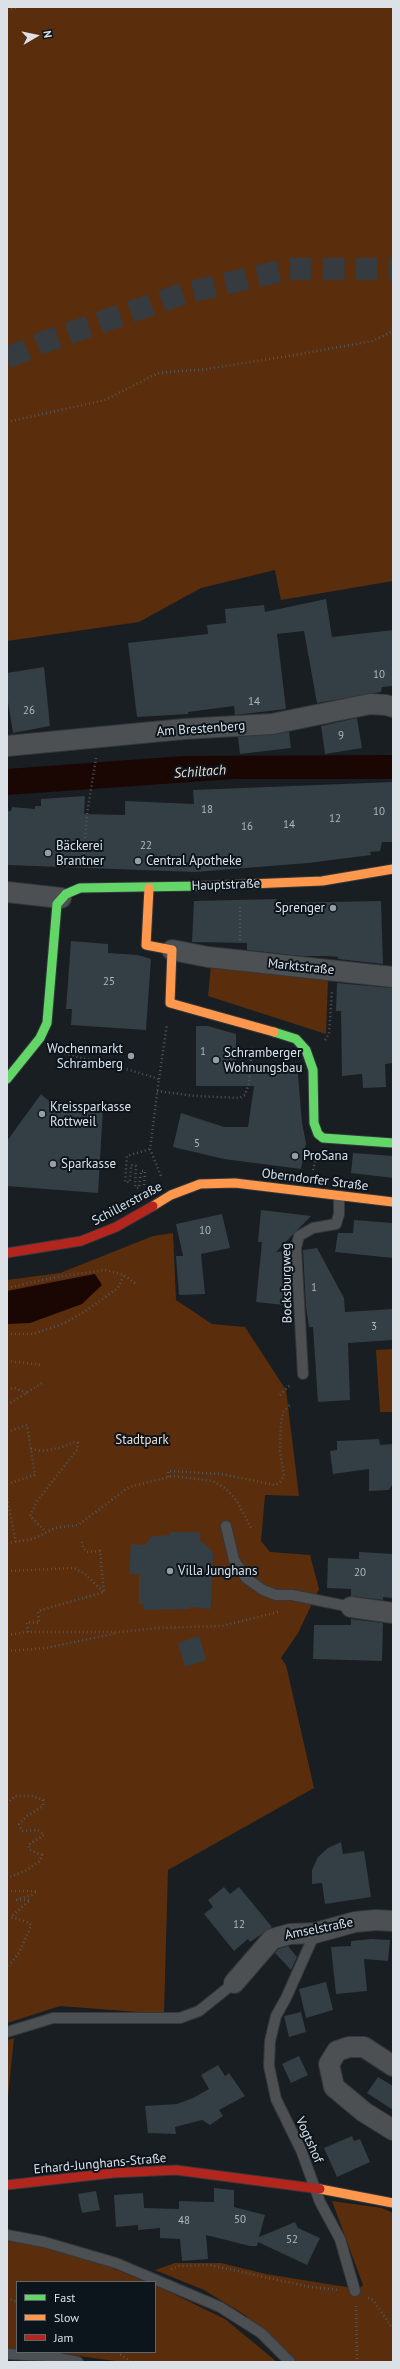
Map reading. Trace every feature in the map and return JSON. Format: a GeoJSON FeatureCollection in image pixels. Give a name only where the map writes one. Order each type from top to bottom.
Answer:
{"type":"FeatureCollection","features":[{"type":"Feature","properties":{"kind":"street","name":"Am Brestenberg"},"geometry":{"type":"LineString","coordinates":[[7,746],[184,729],[272,724],[370,704],[386,704],[393,707]]}},
{"type":"Feature","properties":{"kind":"street","name":"Hauptstraße"},"geometry":{"type":"LineString","coordinates":[[61,898],[80,888],[149,888],[322,881],[393,870]]}},
{"type":"Feature","properties":{"kind":"street"},"geometry":{"type":"LineString","coordinates":[[149,888],[146,945],[172,950],[170,1003],[253,1025],[296,1040],[306,1050],[313,1070],[314,1124],[318,1134],[322,1138],[393,1143]]}},
{"type":"Feature","properties":{"kind":"street"},"geometry":{"type":"LineString","coordinates":[[7,892],[61,898],[57,904],[47,1023],[40,1038],[7,1079]]}},
{"type":"Feature","properties":{"kind":"street","name":"Marktstraße"},"geometry":{"type":"LineString","coordinates":[[172,950],[240,960],[393,976]]}},
{"type":"Feature","properties":{"kind":"street","name":"Oberndorfer Straße"},"geometry":{"type":"LineString","coordinates":[[235,1183],[393,1202]]}},
{"type":"Feature","properties":{"kind":"street","name":"Schillerstraße"},"geometry":{"type":"LineString","coordinates":[[7,1254],[81,1241],[116,1227],[176,1193],[200,1184],[235,1183]]}},
{"type":"Feature","properties":{"kind":"street"},"geometry":{"type":"LineString","coordinates":[[351,1607],[393,1613]]}},
{"type":"Feature","properties":{"kind":"street","name":"Amselstraße"},"geometry":{"type":"LineString","coordinates":[[234,1983],[272,1939],[290,1934],[315,1932],[337,1926],[384,1920],[384,1913],[393,1909]]}},
{"type":"Feature","properties":{"kind":"street"},"geometry":{"type":"LineString","coordinates":[[393,2066],[364,2047],[349,2047],[337,2051],[329,2064],[334,2087],[364,2112],[393,2130]]}},
{"type":"Feature","properties":{"kind":"street","name":"Erhard-Junghans-Straße"},"geometry":{"type":"LineString","coordinates":[[7,2185],[113,2173],[176,2170],[315,2188]]}},
{"type":"Feature","properties":{"kind":"street"},"geometry":{"type":"LineString","coordinates":[[315,2188],[393,2203]]}},
{"type":"Feature","properties":{"kind":"lane","name":"Bocksburgweg"},"geometry":{"type":"LineString","coordinates":[[303,1374],[296,1248],[299,1236],[313,1228],[336,1224],[339,1214],[339,1196]]}},
{"type":"Feature","properties":{"kind":"lane"},"geometry":{"type":"LineString","coordinates":[[226,1526],[234,1560],[246,1578],[263,1590],[276,1595],[292,1595],[351,1607]]}},
{"type":"Feature","properties":{"kind":"lane","name":"Vogtshof"},"geometry":{"type":"LineString","coordinates":[[315,1932],[286,1998],[276,2016],[270,2041],[269,2066],[276,2099],[301,2150],[315,2188],[340,2239],[355,2291]]}},
{"type":"Feature","properties":{"kind":"lane"},"geometry":{"type":"LineString","coordinates":[[7,2032],[53,2018],[180,2018],[199,2011],[234,1983]]}},
{"type":"Feature","properties":{"kind":"lane"},"geometry":{"type":"LineString","coordinates":[[7,2235],[44,2242],[116,2263],[220,2306],[261,2333],[290,2362]]}},
{"type":"Feature","properties":{"kind":"lane"},"geometry":{"type":"LineString","coordinates":[[7,2354],[48,2356],[78,2362]]}},
{"type":"Feature","properties":{"kind":"path"},"geometry":{"type":"LineString","coordinates":[[7,10],[19,7]]}},
{"type":"Feature","properties":{"kind":"path"},"geometry":{"type":"LineString","coordinates":[[7,422],[104,400],[158,373],[207,369],[301,354],[372,341],[393,331]]}},
{"type":"Feature","properties":{"kind":"path"},"geometry":{"type":"LineString","coordinates":[[80,888],[87,814],[96,758]]}},
{"type":"Feature","properties":{"kind":"path"},"geometry":{"type":"LineString","coordinates":[[240,884],[240,960]]}},
{"type":"Feature","properties":{"kind":"path"},"geometry":{"type":"LineString","coordinates":[[306,1050],[326,1039],[329,1034],[333,970]]}},
{"type":"Feature","properties":{"kind":"path"},"geometry":{"type":"LineString","coordinates":[[155,1180],[161,1176],[150,1149],[158,1079],[170,1003]]}},
{"type":"Feature","properties":{"kind":"path"},"geometry":{"type":"LineString","coordinates":[[157,1090],[195,1096],[233,1099],[245,1094],[249,1083],[253,1025]]}},
{"type":"Feature","properties":{"kind":"path"},"geometry":{"type":"LineString","coordinates":[[40,1038],[58,1053],[124,1068],[158,1079]]}},
{"type":"Feature","properties":{"kind":"path"},"geometry":{"type":"LineString","coordinates":[[143,1190],[145,1171],[141,1171],[140,1188],[134,1187],[136,1166],[131,1165],[130,1182],[125,1182],[126,1156],[150,1149]]}},
{"type":"Feature","properties":{"kind":"path"},"geometry":{"type":"LineString","coordinates":[[148,1183],[148,1191]]}},
{"type":"Feature","properties":{"kind":"path"},"geometry":{"type":"LineString","coordinates":[[7,1288],[56,1277],[105,1270],[124,1275],[136,1284]]}},
{"type":"Feature","properties":{"kind":"path"},"geometry":{"type":"LineString","coordinates":[[7,1334],[33,1334],[75,1318],[118,1288],[124,1275]]}},
{"type":"Feature","properties":{"kind":"path"},"geometry":{"type":"LineString","coordinates":[[7,1361],[43,1365]]}},
{"type":"Feature","properties":{"kind":"path"},"geometry":{"type":"LineString","coordinates":[[7,1405],[42,1383]]}},
{"type":"Feature","properties":{"kind":"path"},"geometry":{"type":"LineString","coordinates":[[7,1390],[14,1388],[28,1393]]}},
{"type":"Feature","properties":{"kind":"path"},"geometry":{"type":"LineString","coordinates":[[168,1477],[168,1471],[221,1474],[275,1485],[280,1482],[284,1476],[280,1451],[280,1424],[283,1412],[290,1405]]}},
{"type":"Feature","properties":{"kind":"path"},"geometry":{"type":"LineString","coordinates":[[7,1432],[26,1425],[32,1449],[35,1475],[7,1484]]}},
{"type":"Feature","properties":{"kind":"path"},"geometry":{"type":"LineString","coordinates":[[32,1449],[41,1451],[60,1448],[73,1442],[78,1443],[77,1450],[38,1501],[30,1516],[45,1531]]}},
{"type":"Feature","properties":{"kind":"path"},"geometry":{"type":"LineString","coordinates":[[7,1543],[16,1543],[33,1539],[45,1531],[55,1528],[78,1525],[129,1487],[168,1477],[200,1478],[213,1481],[225,1488],[237,1501],[251,1528]]}},
{"type":"Feature","properties":{"kind":"path"},"geometry":{"type":"LineString","coordinates":[[7,1498],[16,1543]]}},
{"type":"Feature","properties":{"kind":"path"},"geometry":{"type":"LineString","coordinates":[[82,1542],[83,1548],[87,1552],[100,1551],[104,1592]]}},
{"type":"Feature","properties":{"kind":"path"},"geometry":{"type":"LineString","coordinates":[[7,1571],[74,1568],[85,1574],[104,1592]]}},
{"type":"Feature","properties":{"kind":"path"},"geometry":{"type":"LineString","coordinates":[[28,1632],[27,1622],[39,1623],[38,1611],[104,1592]]}},
{"type":"Feature","properties":{"kind":"path"},"geometry":{"type":"LineString","coordinates":[[7,1651],[46,1648],[122,1632],[156,1628],[222,1626],[274,1615],[284,1608],[292,1595]]}},
{"type":"Feature","properties":{"kind":"path"},"geometry":{"type":"LineString","coordinates":[[7,1635],[28,1632],[122,1632]]}},
{"type":"Feature","properties":{"kind":"path"},"geometry":{"type":"LineString","coordinates":[[7,1804],[15,1796],[32,1796],[43,1800],[43,1806],[27,1816],[19,1824],[22,1831],[38,1830],[44,1835],[28,1845],[30,1850],[42,1855],[40,1861],[25,1871],[7,1878]]}},
{"type":"Feature","properties":{"kind":"path"},"geometry":{"type":"LineString","coordinates":[[7,1891],[37,1892],[32,1895],[17,1898],[17,1900],[30,1900],[11,1917],[7,1918]]}},
{"type":"Feature","properties":{"kind":"path"},"geometry":{"type":"LineString","coordinates":[[7,1968],[19,1953],[31,1926],[30,1923],[11,1917]]}},
{"type":"Feature","properties":{"kind":"path"},"geometry":{"type":"LineString","coordinates":[[153,2279],[165,2271],[179,2266],[210,2265],[310,2286],[355,2291],[372,2300],[393,2329]]}},
{"type":"Feature","properties":{"kind":"path"},"geometry":{"type":"LineString","coordinates":[[355,2291],[357,2362]]}},
{"type":"Feature","properties":{"kind":"path"},"geometry":{"type":"LineString","coordinates":[[118,2353],[131,2362]]}},
{"type":"Feature","properties":{"kind":"green space"},"geometry":{"type":"Polygon","coordinates":[[[7,7],[393,7],[393,581],[281,600],[275,570],[201,588],[139,622],[7,641],[7,7]]]}},
{"type":"Feature","properties":{"kind":"green space"},"geometry":{"type":"Polygon","coordinates":[[[211,966],[328,979],[326,1034],[208,996],[211,966]]]}},
{"type":"Feature","properties":{"kind":"green space","name":"Stadtpark"},"geometry":{"type":"Polygon","coordinates":[[[173,1233],[176,1300],[212,1324],[245,1327],[286,1390],[299,1496],[265,1495],[261,1541],[270,1552],[310,1555],[319,1589],[298,1633],[281,1658],[286,1665],[314,1788],[168,1870],[164,2014],[60,2006],[7,2023],[7,1280],[60,1273],[153,1236],[173,1233]]]}},
{"type":"Feature","properties":{"kind":"green space"},"geometry":{"type":"Polygon","coordinates":[[[393,1349],[393,1412],[380,1412],[376,1350],[393,1349]]]}},
{"type":"Feature","properties":{"kind":"green space"},"geometry":{"type":"Polygon","coordinates":[[[14,2038],[7,2106],[7,2040],[14,2038]]]}},
{"type":"Feature","properties":{"kind":"green space"},"geometry":{"type":"Polygon","coordinates":[[[332,2201],[382,2208],[393,2213],[393,2362],[296,2362],[245,2315],[204,2290],[155,2270],[175,2263],[221,2263],[266,2274],[359,2289],[363,2285],[332,2201]]]}},
{"type":"Feature","properties":{"kind":"green space"},"geometry":{"type":"Polygon","coordinates":[[[7,2241],[43,2247],[105,2265],[145,2281],[16,2281],[16,2349],[7,2349],[7,2241]]]}},
{"type":"Feature","properties":{"kind":"green space"},"geometry":{"type":"Polygon","coordinates":[[[156,2285],[225,2319],[277,2362],[123,2362],[56,2353],[156,2353],[156,2285]]]}},
{"type":"Feature","properties":{"kind":"water","name":"Schiltach"},"geometry":{"type":"Polygon","coordinates":[[[393,755],[393,779],[234,779],[7,795],[7,769],[183,756],[393,755]]]}},
{"type":"Feature","properties":{"kind":"water"},"geometry":{"type":"Polygon","coordinates":[[[95,1274],[102,1285],[82,1304],[30,1323],[7,1324],[7,1291],[95,1274]]]}},
{"type":"Feature","properties":{"kind":"building"},"geometry":{"type":"Polygon","coordinates":[[[326,599],[332,637],[393,630],[393,686],[382,687],[381,692],[317,703],[304,631],[277,634],[286,709],[235,715],[234,706],[188,712],[188,714],[137,717],[128,643],[208,634],[207,625],[226,623],[225,609],[264,605],[265,612],[326,599]]]}},
{"type":"Feature","properties":{"kind":"building"},"geometry":{"type":"Polygon","coordinates":[[[44,667],[50,726],[13,733],[7,696],[7,673],[44,667]]]}},
{"type":"Feature","properties":{"kind":"building"},"geometry":{"type":"Polygon","coordinates":[[[357,718],[362,748],[325,754],[321,726],[357,718]]]}},
{"type":"Feature","properties":{"kind":"building"},"geometry":{"type":"Polygon","coordinates":[[[289,732],[291,748],[240,754],[238,737],[289,732]]]}},
{"type":"Feature","properties":{"kind":"building"},"geometry":{"type":"Polygon","coordinates":[[[393,782],[393,842],[382,842],[380,851],[370,852],[371,855],[308,863],[195,872],[7,865],[7,811],[11,811],[12,807],[35,809],[35,806],[41,806],[41,799],[85,796],[84,814],[125,815],[125,801],[194,804],[193,790],[393,782]]]}},
{"type":"Feature","properties":{"kind":"building"},"geometry":{"type":"Polygon","coordinates":[[[277,899],[277,903],[381,901],[383,964],[338,959],[338,957],[301,956],[247,950],[247,943],[192,942],[194,901],[277,899]]]}},
{"type":"Feature","properties":{"kind":"building"},"geometry":{"type":"Polygon","coordinates":[[[71,941],[108,944],[108,953],[138,955],[151,959],[146,1030],[71,1025],[72,1009],[66,1009],[71,941]]]}},
{"type":"Feature","properties":{"kind":"building"},"geometry":{"type":"Polygon","coordinates":[[[337,983],[393,988],[393,1063],[385,1064],[386,1087],[363,1088],[362,1074],[342,1076],[341,1011],[336,1011],[337,983]]]}},
{"type":"Feature","properties":{"kind":"building"},"geometry":{"type":"Polygon","coordinates":[[[196,1026],[208,1026],[236,1034],[236,1071],[297,1063],[302,1123],[306,1143],[301,1169],[224,1159],[173,1147],[181,1113],[224,1127],[248,1127],[254,1086],[196,1086],[196,1026]]]}},
{"type":"Feature","properties":{"kind":"building","name":"Sparkasse"},"geometry":{"type":"Polygon","coordinates":[[[41,1094],[56,1107],[103,1109],[98,1193],[7,1186],[7,1141],[41,1094]]]}},
{"type":"Feature","properties":{"kind":"building"},"geometry":{"type":"Polygon","coordinates":[[[353,1153],[393,1156],[393,1178],[351,1173],[353,1153]]]}},
{"type":"Feature","properties":{"kind":"building"},"geometry":{"type":"Polygon","coordinates":[[[261,1210],[311,1216],[276,1252],[290,1251],[293,1306],[256,1302],[262,1242],[258,1242],[261,1210]]]}},
{"type":"Feature","properties":{"kind":"building"},"geometry":{"type":"Polygon","coordinates":[[[222,1214],[230,1248],[201,1254],[205,1294],[179,1295],[176,1256],[183,1256],[176,1224],[222,1214]]]}},
{"type":"Feature","properties":{"kind":"building"},"geometry":{"type":"Polygon","coordinates":[[[354,1220],[393,1223],[393,1258],[335,1252],[338,1233],[353,1233],[354,1220]]]}},
{"type":"Feature","properties":{"kind":"building"},"geometry":{"type":"Polygon","coordinates":[[[317,1248],[344,1298],[345,1312],[393,1309],[393,1340],[348,1343],[350,1400],[318,1402],[313,1327],[309,1327],[306,1307],[303,1250],[317,1248]]]}},
{"type":"Feature","properties":{"kind":"building"},"geometry":{"type":"Polygon","coordinates":[[[379,1439],[380,1445],[393,1444],[393,1483],[389,1490],[369,1491],[369,1469],[333,1474],[330,1451],[337,1450],[337,1441],[379,1439]]]}},
{"type":"Feature","properties":{"kind":"building","name":"Villa Junghans"},"geometry":{"type":"Polygon","coordinates":[[[170,1532],[200,1532],[200,1540],[213,1552],[211,1609],[190,1607],[190,1609],[143,1610],[144,1604],[139,1604],[139,1574],[129,1574],[131,1544],[145,1545],[152,1536],[170,1535],[170,1532]]]}},
{"type":"Feature","properties":{"kind":"building"},"geometry":{"type":"Polygon","coordinates":[[[359,1552],[393,1554],[392,1598],[383,1597],[383,1600],[351,1596],[351,1589],[327,1588],[328,1558],[359,1559],[359,1552]]]}},
{"type":"Feature","properties":{"kind":"building"},"geometry":{"type":"Polygon","coordinates":[[[351,1619],[383,1623],[382,1661],[313,1659],[314,1625],[351,1625],[351,1619]]]}},
{"type":"Feature","properties":{"kind":"building"},"geometry":{"type":"Polygon","coordinates":[[[199,1636],[206,1660],[185,1667],[178,1643],[199,1636]]]}},
{"type":"Feature","properties":{"kind":"building"},"geometry":{"type":"Polygon","coordinates":[[[341,1842],[343,1854],[364,1851],[371,1897],[325,1904],[322,1883],[312,1884],[312,1870],[318,1857],[328,1848],[341,1842]]]}},
{"type":"Feature","properties":{"kind":"building"},"geometry":{"type":"Polygon","coordinates":[[[224,1887],[230,1894],[239,1887],[272,1927],[250,1942],[248,1939],[234,1951],[204,1914],[213,1907],[208,1900],[224,1887]]]}},
{"type":"Feature","properties":{"kind":"building"},"geometry":{"type":"Polygon","coordinates":[[[372,1939],[390,1940],[388,1961],[364,1959],[367,1991],[336,1994],[331,1947],[351,1946],[351,1941],[372,1939]]]}},
{"type":"Feature","properties":{"kind":"building"},"geometry":{"type":"Polygon","coordinates":[[[288,1946],[297,1957],[291,1970],[275,1953],[278,1949],[288,1946]]]}},
{"type":"Feature","properties":{"kind":"building"},"geometry":{"type":"Polygon","coordinates":[[[326,1982],[333,2010],[306,2018],[299,1989],[326,1982]]]}},
{"type":"Feature","properties":{"kind":"building"},"geometry":{"type":"Polygon","coordinates":[[[301,2012],[306,2032],[289,2037],[284,2016],[301,2012]]]}},
{"type":"Feature","properties":{"kind":"building"},"geometry":{"type":"Polygon","coordinates":[[[299,2056],[308,2075],[291,2083],[282,2064],[299,2056]]]}},
{"type":"Feature","properties":{"kind":"building"},"geometry":{"type":"Polygon","coordinates":[[[218,2065],[225,2076],[229,2073],[245,2096],[219,2110],[223,2116],[210,2125],[202,2120],[175,2127],[176,2134],[148,2133],[145,2106],[177,2104],[193,2098],[209,2089],[201,2075],[218,2065]]]}},
{"type":"Feature","properties":{"kind":"building"},"geometry":{"type":"Polygon","coordinates":[[[378,2077],[393,2086],[393,2110],[367,2093],[378,2077]]]}},
{"type":"Feature","properties":{"kind":"building"},"geometry":{"type":"Polygon","coordinates":[[[352,2136],[354,2141],[360,2139],[370,2162],[337,2177],[324,2148],[352,2136]]]}},
{"type":"Feature","properties":{"kind":"building"},"geometry":{"type":"Polygon","coordinates":[[[214,2188],[234,2190],[234,2207],[265,2215],[259,2237],[295,2222],[298,2228],[320,2238],[307,2265],[258,2242],[257,2246],[250,2246],[206,2235],[208,2259],[182,2261],[180,2239],[160,2238],[160,2228],[138,2230],[138,2225],[116,2227],[114,2195],[143,2193],[144,2208],[179,2209],[179,2201],[214,2202],[214,2188]]]}},
{"type":"Feature","properties":{"kind":"building"},"geometry":{"type":"Polygon","coordinates":[[[96,2191],[100,2210],[82,2213],[78,2194],[96,2191]]]}},
{"type":"Feature","properties":{"kind":"tunnel"},"geometry":{"type":"LineString","coordinates":[[7,358],[44,342],[185,293],[289,269],[393,269]]}},
{"type":"Feature","properties":{"kind":"traffic: fast"},"geometry":{"type":"LineString","coordinates":[[7,1079],[40,1038],[47,1023],[57,904],[66,894],[80,888],[201,886]]}},
{"type":"Feature","properties":{"kind":"traffic: fast"},"geometry":{"type":"LineString","coordinates":[[274,1032],[296,1039],[306,1050],[313,1070],[314,1123],[318,1134],[323,1138],[393,1143]]}},
{"type":"Feature","properties":{"kind":"traffic: slow"},"geometry":{"type":"LineString","coordinates":[[201,886],[322,881],[393,869]]}},
{"type":"Feature","properties":{"kind":"traffic: slow"},"geometry":{"type":"LineString","coordinates":[[149,888],[146,945],[172,950],[170,1003],[274,1032]]}},
{"type":"Feature","properties":{"kind":"traffic: slow"},"geometry":{"type":"LineString","coordinates":[[153,1206],[171,1195],[200,1184],[235,1183],[393,1202]]}},
{"type":"Feature","properties":{"kind":"traffic: slow"},"geometry":{"type":"LineString","coordinates":[[320,2189],[393,2203]]}},
{"type":"Feature","properties":{"kind":"traffic: jam"},"geometry":{"type":"LineString","coordinates":[[7,1253],[81,1241],[116,1227],[153,1206]]}},
{"type":"Feature","properties":{"kind":"traffic: jam"},"geometry":{"type":"LineString","coordinates":[[7,2185],[113,2173],[176,2170],[320,2189]]}},
{"type":"Feature","properties":{"kind":"place","name":"Bäckerei Brantner"},"geometry":{"type":"Point","coordinates":[48,853]}},
{"type":"Feature","properties":{"kind":"place","name":"Central Apotheke"},"geometry":{"type":"Point","coordinates":[138,861]}},
{"type":"Feature","properties":{"kind":"place","name":"Sprenger"},"geometry":{"type":"Point","coordinates":[333,908]}},
{"type":"Feature","properties":{"kind":"place","name":"Wochenmarkt Schramberg"},"geometry":{"type":"Point","coordinates":[131,1056]}},
{"type":"Feature","properties":{"kind":"place","name":"Schramberger Wohnungsbau"},"geometry":{"type":"Point","coordinates":[216,1060]}},
{"type":"Feature","properties":{"kind":"place","name":"Kreissparkasse Rottweil"},"geometry":{"type":"Point","coordinates":[42,1114]}},
{"type":"Feature","properties":{"kind":"place","name":"ProSana"},"geometry":{"type":"Point","coordinates":[295,1156]}},
{"type":"Feature","properties":{"kind":"place","name":"Sparkasse"},"geometry":{"type":"Point","coordinates":[53,1164]}},
{"type":"Feature","properties":{"kind":"place","name":"Villa Junghans"},"geometry":{"type":"Point","coordinates":[170,1571]}}]}
